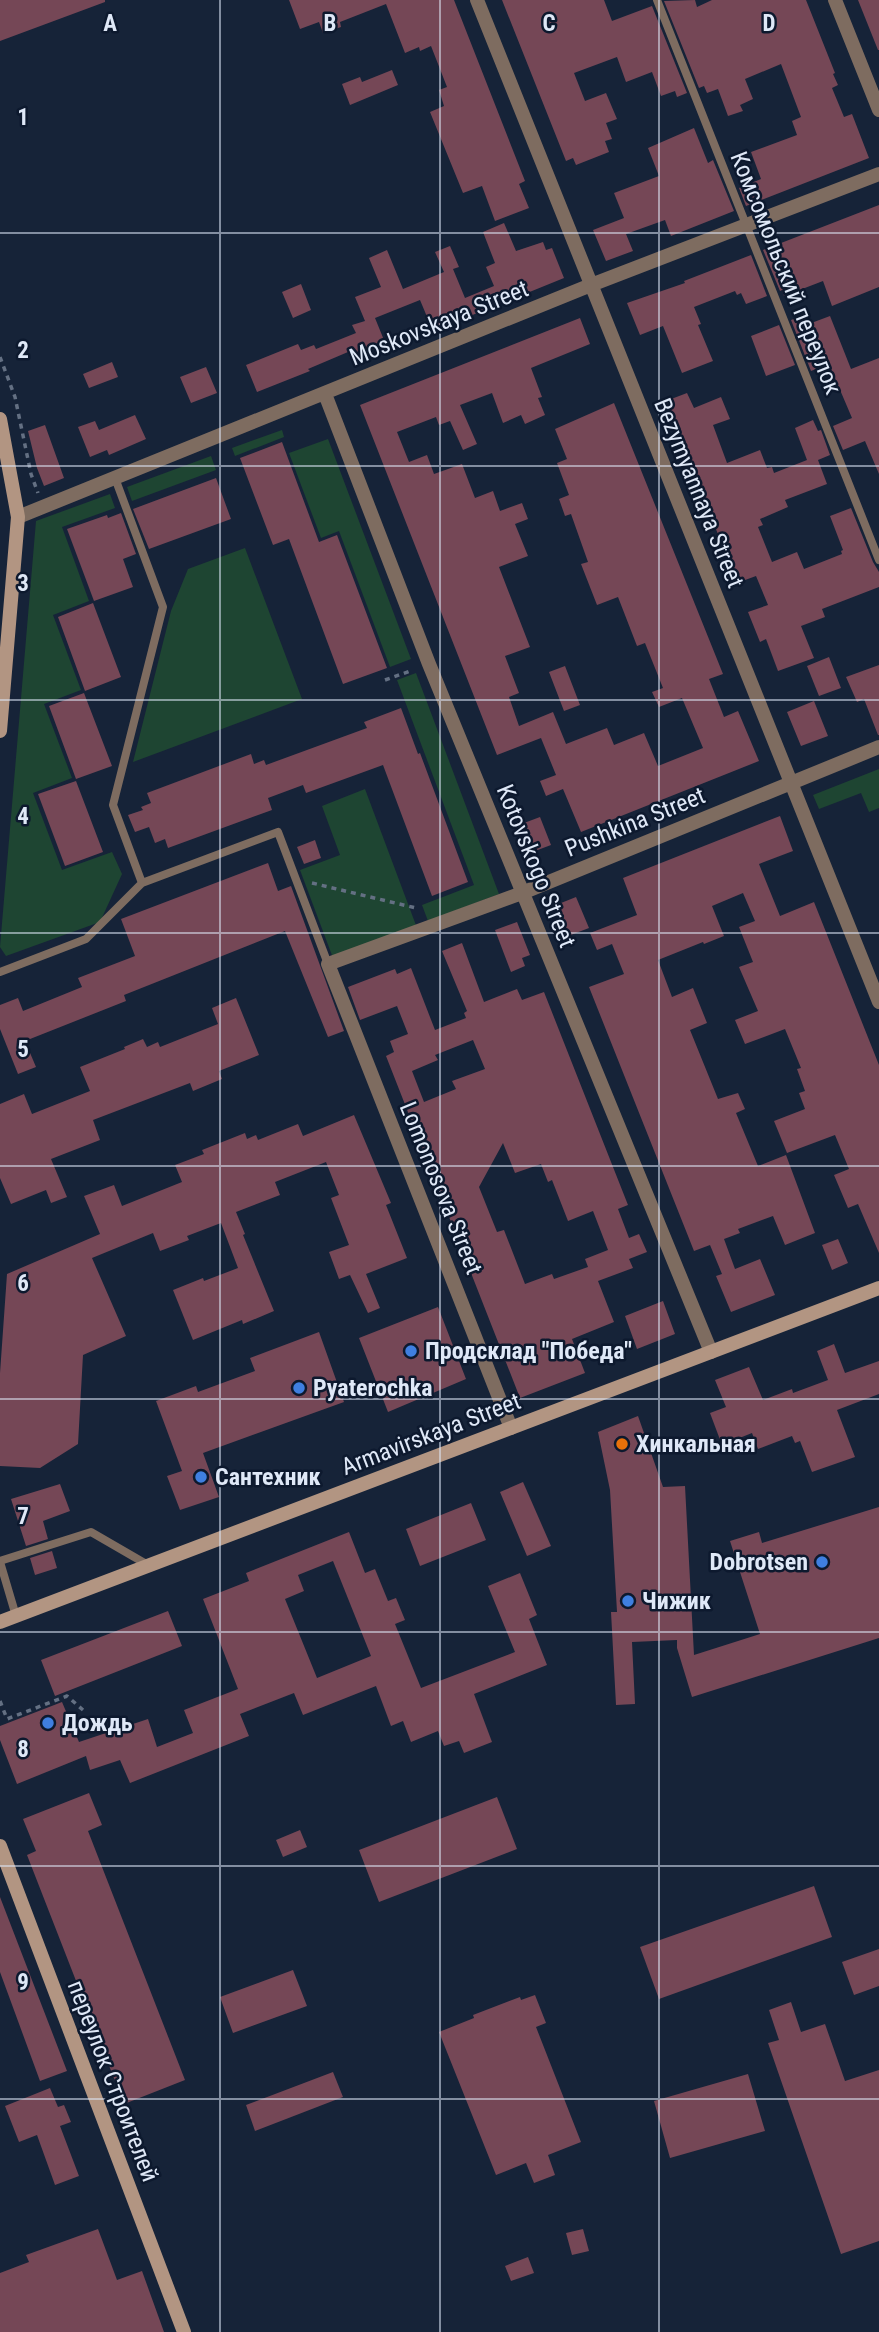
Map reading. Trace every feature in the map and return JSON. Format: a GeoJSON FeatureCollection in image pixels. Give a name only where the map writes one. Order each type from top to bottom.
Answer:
{"type":"FeatureCollection","features":[{"type":"Feature","properties":{"kind":"street","name":"Bezymyannaya Street"},"geometry":{"type":"LineString","coordinates":[[477,0],[879,1002]]}},
{"type":"Feature","properties":{"kind":"street"},"geometry":{"type":"LineString","coordinates":[[835,0],[879,110]]}},
{"type":"Feature","properties":{"kind":"street","name":"Moskovskaya Street"},"geometry":{"type":"LineString","coordinates":[[18,517],[591,285],[879,174]]}},
{"type":"Feature","properties":{"kind":"street","name":"Kotovskogo Street"},"geometry":{"type":"LineString","coordinates":[[325,394],[429,664],[711,1352]]}},
{"type":"Feature","properties":{"kind":"street"},"geometry":{"type":"LineString","coordinates":[[0,419],[18,517],[0,731]]}},
{"type":"Feature","properties":{"kind":"street","name":"Pushkina Street"},"geometry":{"type":"LineString","coordinates":[[328,964],[522,892],[879,747]]}},
{"type":"Feature","properties":{"kind":"street","name":"Lomonosova Street"},"geometry":{"type":"LineString","coordinates":[[328,964],[511,1428]]}},
{"type":"Feature","properties":{"kind":"street","name":"Armavirskaya Street"},"geometry":{"type":"LineString","coordinates":[[0,1622],[879,1287]]}},
{"type":"Feature","properties":{"kind":"street","name":"переулок Строителей"},"geometry":{"type":"LineString","coordinates":[[0,1846],[184,2332]]}},
{"type":"Feature","properties":{"kind":"lane","name":"Комсомольский переулок"},"geometry":{"type":"LineString","coordinates":[[657,0],[879,560]]}},
{"type":"Feature","properties":{"kind":"lane"},"geometry":{"type":"LineString","coordinates":[[115,478],[163,607],[113,805],[142,883]]}},
{"type":"Feature","properties":{"kind":"lane"},"geometry":{"type":"LineString","coordinates":[[0,972],[86,939],[142,883],[278,832],[328,964]]}},
{"type":"Feature","properties":{"kind":"lane"},"geometry":{"type":"LineString","coordinates":[[16,1616],[0,1562],[91,1532],[150,1566]]}},
{"type":"Feature","properties":{"kind":"path"},"geometry":{"type":"LineString","coordinates":[[0,357],[15,397],[31,474],[44,507]]}},
{"type":"Feature","properties":{"kind":"path"},"geometry":{"type":"LineString","coordinates":[[385,680],[429,664]]}},
{"type":"Feature","properties":{"kind":"path"},"geometry":{"type":"LineString","coordinates":[[296,879],[416,908]]}},
{"type":"Feature","properties":{"kind":"path"},"geometry":{"type":"LineString","coordinates":[[0,1701],[7,1719],[67,1696],[83,1710]]}},
{"type":"Feature","properties":{"kind":"green space"},"geometry":{"type":"Polygon","coordinates":[[[282,430],[284,437],[235,456],[232,448],[282,430]]]}},
{"type":"Feature","properties":{"kind":"green space"},"geometry":{"type":"Polygon","coordinates":[[[328,439],[411,659],[390,667],[339,531],[321,538],[289,453],[328,439]]]}},
{"type":"Feature","properties":{"kind":"green space"},"geometry":{"type":"Polygon","coordinates":[[[211,456],[216,470],[132,501],[127,487],[211,456]]]}},
{"type":"Feature","properties":{"kind":"green space"},"geometry":{"type":"Polygon","coordinates":[[[110,494],[115,508],[62,527],[89,601],[53,615],[81,690],[44,704],[72,778],[33,793],[62,870],[112,852],[122,874],[100,922],[6,956],[0,947],[36,521],[110,494]]]}},
{"type":"Feature","properties":{"kind":"green space"},"geometry":{"type":"Polygon","coordinates":[[[245,548],[302,699],[133,762],[171,611],[188,569],[245,548]]]}},
{"type":"Feature","properties":{"kind":"green space"},"geometry":{"type":"Polygon","coordinates":[[[416,673],[499,894],[428,921],[422,905],[474,885],[397,680],[416,673]]]}},
{"type":"Feature","properties":{"kind":"green space"},"geometry":{"type":"Polygon","coordinates":[[[879,769],[879,808],[869,812],[861,793],[819,809],[813,795],[879,769]]]}},
{"type":"Feature","properties":{"kind":"green space"},"geometry":{"type":"Polygon","coordinates":[[[365,789],[417,928],[333,958],[300,870],[340,855],[322,806],[365,789]]]}},
{"type":"Feature","properties":{"kind":"building"},"geometry":{"type":"Polygon","coordinates":[[[0,0],[105,0],[105,2],[0,41],[0,0]]]}},
{"type":"Feature","properties":{"kind":"building"},"geometry":{"type":"Polygon","coordinates":[[[289,0],[454,0],[525,181],[519,184],[529,208],[495,221],[482,186],[463,193],[430,112],[444,106],[439,90],[447,87],[431,46],[420,51],[419,47],[405,53],[386,4],[340,22],[341,27],[323,33],[319,22],[300,29],[289,0]]]}},
{"type":"Feature","properties":{"kind":"building"},"geometry":{"type":"Polygon","coordinates":[[[502,0],[604,0],[612,21],[652,6],[687,93],[677,97],[675,91],[661,96],[652,72],[626,82],[617,57],[574,73],[585,101],[606,93],[617,119],[606,123],[612,139],[605,141],[609,152],[576,165],[573,158],[566,161],[502,0]]]}},
{"type":"Feature","properties":{"kind":"building"},"geometry":{"type":"Polygon","coordinates":[[[695,0],[697,7],[712,0],[806,0],[835,73],[833,74],[838,85],[832,88],[844,117],[852,114],[869,158],[746,206],[739,188],[761,179],[751,152],[797,135],[792,121],[801,117],[781,64],[745,79],[753,99],[740,105],[743,111],[728,116],[718,89],[707,93],[704,86],[699,88],[664,1],[695,0]]]}},
{"type":"Feature","properties":{"kind":"building"},"geometry":{"type":"Polygon","coordinates":[[[858,0],[879,0],[879,50],[878,50],[858,0]]]}},
{"type":"Feature","properties":{"kind":"building"},"geometry":{"type":"Polygon","coordinates":[[[392,70],[398,85],[350,105],[342,84],[360,77],[362,82],[392,70]]]}},
{"type":"Feature","properties":{"kind":"building"},"geometry":{"type":"Polygon","coordinates":[[[694,128],[708,163],[713,160],[734,211],[671,236],[665,220],[626,234],[633,251],[606,261],[593,230],[624,218],[614,193],[659,176],[648,148],[694,128]]]}},
{"type":"Feature","properties":{"kind":"building"},"geometry":{"type":"Polygon","coordinates":[[[879,205],[879,287],[832,306],[823,281],[784,296],[763,250],[879,205]]]}},
{"type":"Feature","properties":{"kind":"building"},"geometry":{"type":"Polygon","coordinates":[[[504,223],[516,251],[543,242],[546,250],[552,248],[564,278],[433,331],[420,300],[375,318],[386,345],[350,358],[348,352],[308,369],[310,371],[257,392],[246,365],[298,344],[301,350],[314,345],[316,349],[356,333],[352,325],[365,321],[355,297],[381,287],[369,258],[387,250],[403,289],[444,272],[435,252],[450,246],[459,267],[453,269],[465,298],[494,286],[486,267],[495,263],[483,232],[504,223]]]}},
{"type":"Feature","properties":{"kind":"building"},"geometry":{"type":"Polygon","coordinates":[[[751,255],[767,296],[746,304],[741,293],[737,295],[735,291],[694,307],[701,324],[698,325],[713,361],[682,373],[663,326],[640,335],[627,303],[685,283],[684,281],[751,255]]]}},
{"type":"Feature","properties":{"kind":"building"},"geometry":{"type":"Polygon","coordinates":[[[301,284],[311,310],[293,318],[282,292],[301,284]]]}},
{"type":"Feature","properties":{"kind":"building"},"geometry":{"type":"Polygon","coordinates":[[[803,316],[806,325],[830,316],[851,369],[879,358],[879,474],[865,441],[843,450],[833,426],[852,418],[829,364],[811,371],[791,320],[803,316]]]}},
{"type":"Feature","properties":{"kind":"building"},"geometry":{"type":"Polygon","coordinates":[[[580,318],[590,344],[531,368],[542,397],[538,398],[545,415],[525,424],[521,415],[503,423],[492,393],[460,405],[477,444],[463,450],[450,421],[439,425],[436,417],[397,432],[409,462],[427,455],[434,474],[462,464],[475,498],[493,491],[500,511],[522,503],[528,519],[515,524],[528,556],[499,567],[530,647],[505,656],[519,693],[509,697],[519,726],[553,712],[566,744],[607,728],[614,745],[644,733],[658,766],[703,748],[682,698],[659,707],[652,692],[663,688],[645,643],[637,646],[618,597],[597,605],[581,564],[588,562],[571,514],[565,516],[559,499],[569,495],[557,463],[567,459],[555,429],[614,403],[723,674],[709,679],[724,717],[738,711],[759,761],[581,832],[563,789],[546,796],[540,781],[556,775],[541,738],[497,755],[360,405],[580,318]]]}},
{"type":"Feature","properties":{"kind":"building"},"geometry":{"type":"Polygon","coordinates":[[[779,325],[795,365],[766,376],[751,336],[779,325]]]}},
{"type":"Feature","properties":{"kind":"building"},"geometry":{"type":"Polygon","coordinates":[[[112,362],[118,377],[89,388],[83,374],[112,362]]]}},
{"type":"Feature","properties":{"kind":"building"},"geometry":{"type":"Polygon","coordinates":[[[206,367],[217,393],[191,403],[180,377],[206,367]]]}},
{"type":"Feature","properties":{"kind":"building"},"geometry":{"type":"Polygon","coordinates":[[[687,393],[694,408],[721,397],[730,419],[713,425],[727,463],[760,450],[767,468],[772,467],[774,473],[807,460],[795,428],[813,420],[818,431],[821,430],[830,455],[818,460],[827,484],[785,500],[788,507],[760,519],[763,525],[758,527],[772,562],[797,552],[804,569],[842,554],[843,550],[830,516],[851,508],[879,572],[879,587],[822,609],[825,617],[801,626],[814,658],[778,671],[766,639],[760,642],[748,612],[768,605],[756,576],[737,583],[666,401],[687,393]]]}},
{"type":"Feature","properties":{"kind":"building"},"geometry":{"type":"Polygon","coordinates":[[[135,415],[146,439],[109,455],[107,450],[90,457],[78,427],[95,421],[99,430],[135,415]]]}},
{"type":"Feature","properties":{"kind":"building"},"geometry":{"type":"Polygon","coordinates":[[[45,425],[64,478],[44,486],[28,431],[45,425]]]}},
{"type":"Feature","properties":{"kind":"building"},"geometry":{"type":"Polygon","coordinates":[[[282,442],[319,542],[337,535],[387,668],[343,684],[289,539],[273,545],[240,458],[282,442]]]}},
{"type":"Feature","properties":{"kind":"building"},"geometry":{"type":"Polygon","coordinates":[[[216,478],[231,519],[149,549],[133,509],[216,478]]]}},
{"type":"Feature","properties":{"kind":"building"},"geometry":{"type":"Polygon","coordinates":[[[121,513],[136,554],[123,559],[133,587],[94,601],[67,529],[121,513]]]}},
{"type":"Feature","properties":{"kind":"building"},"geometry":{"type":"Polygon","coordinates":[[[93,603],[121,677],[85,691],[58,617],[93,603]]]}},
{"type":"Feature","properties":{"kind":"building"},"geometry":{"type":"Polygon","coordinates":[[[829,657],[841,688],[819,696],[807,666],[829,657]]]}},
{"type":"Feature","properties":{"kind":"building"},"geometry":{"type":"Polygon","coordinates":[[[879,665],[878,735],[864,699],[857,702],[846,677],[879,665]]]}},
{"type":"Feature","properties":{"kind":"building"},"geometry":{"type":"Polygon","coordinates":[[[565,666],[580,705],[564,711],[549,672],[565,666]]]}},
{"type":"Feature","properties":{"kind":"building"},"geometry":{"type":"Polygon","coordinates":[[[84,693],[112,766],[76,779],[49,706],[84,693]]]}},
{"type":"Feature","properties":{"kind":"building"},"geometry":{"type":"Polygon","coordinates":[[[814,701],[828,736],[801,746],[787,712],[814,701]]]}},
{"type":"Feature","properties":{"kind":"building"},"geometry":{"type":"Polygon","coordinates":[[[401,708],[468,882],[432,896],[383,765],[306,793],[303,785],[268,798],[272,810],[168,848],[165,839],[155,843],[149,827],[135,832],[128,815],[143,810],[141,807],[151,803],[147,793],[251,754],[254,764],[264,760],[266,765],[367,728],[364,722],[401,708]]]}},
{"type":"Feature","properties":{"kind":"building"},"geometry":{"type":"Polygon","coordinates":[[[76,781],[103,852],[65,866],[38,794],[76,781]]]}},
{"type":"Feature","properties":{"kind":"building"},"geometry":{"type":"Polygon","coordinates":[[[780,816],[793,851],[759,864],[780,916],[814,902],[879,1065],[879,1253],[858,1204],[848,1208],[834,1175],[849,1169],[835,1135],[787,1153],[774,1121],[805,1109],[799,1093],[805,1091],[797,1069],[801,1068],[785,1029],[745,1044],[735,1020],[758,1011],[739,967],[753,962],[739,927],[755,921],[743,893],[712,906],[724,936],[658,960],[672,997],[693,988],[707,1023],[690,1030],[718,1099],[738,1093],[745,1109],[736,1113],[758,1166],[786,1155],[815,1233],[785,1245],[773,1216],[738,1229],[740,1233],[724,1239],[735,1269],[760,1259],[775,1295],[731,1312],[716,1276],[722,1274],[710,1245],[694,1251],[589,987],[624,974],[612,944],[597,950],[590,933],[637,915],[623,878],[780,816]]]}},
{"type":"Feature","properties":{"kind":"building"},"geometry":{"type":"Polygon","coordinates":[[[540,817],[551,845],[535,851],[524,823],[540,817]]]}},
{"type":"Feature","properties":{"kind":"building"},"geometry":{"type":"Polygon","coordinates":[[[315,840],[321,858],[304,864],[297,847],[315,840]]]}},
{"type":"Feature","properties":{"kind":"building"},"geometry":{"type":"Polygon","coordinates":[[[268,863],[278,891],[291,886],[344,1031],[328,1037],[285,931],[124,995],[126,1001],[25,1041],[36,1067],[18,1074],[0,1029],[0,1005],[18,998],[23,1011],[82,987],[78,978],[135,956],[121,919],[268,863]]]}},
{"type":"Feature","properties":{"kind":"building"},"geometry":{"type":"Polygon","coordinates":[[[576,897],[589,928],[568,936],[556,905],[576,897]]]}},
{"type":"Feature","properties":{"kind":"building"},"geometry":{"type":"Polygon","coordinates":[[[517,922],[530,955],[522,958],[525,966],[511,972],[495,930],[517,922]]]}},
{"type":"Feature","properties":{"kind":"building"},"geometry":{"type":"Polygon","coordinates":[[[462,943],[484,1002],[517,989],[522,1000],[544,992],[628,1205],[618,1209],[629,1238],[639,1234],[647,1252],[629,1259],[633,1268],[598,1281],[614,1322],[572,1339],[585,1373],[520,1398],[386,1056],[394,1052],[390,1041],[408,1034],[397,1006],[360,1020],[348,987],[395,969],[397,974],[411,968],[435,1030],[466,1018],[464,1013],[467,1011],[442,951],[462,943]],[[473,1040],[435,1055],[438,1060],[412,1071],[424,1102],[456,1089],[452,1081],[485,1069],[473,1040]],[[503,1143],[479,1187],[497,1232],[504,1230],[525,1284],[552,1274],[554,1279],[588,1267],[585,1259],[608,1250],[593,1211],[568,1221],[552,1180],[548,1182],[541,1164],[515,1173],[503,1143]]]}},
{"type":"Feature","properties":{"kind":"building"},"geometry":{"type":"Polygon","coordinates":[[[236,998],[259,1055],[219,1071],[222,1079],[193,1091],[190,1083],[93,1120],[100,1140],[51,1159],[67,1197],[51,1203],[46,1190],[11,1204],[0,1178],[0,1104],[24,1094],[32,1114],[90,1091],[80,1067],[143,1039],[147,1047],[158,1042],[160,1047],[218,1024],[212,1008],[236,998]]]}},
{"type":"Feature","properties":{"kind":"building"},"geometry":{"type":"Polygon","coordinates":[[[354,1115],[391,1203],[386,1205],[407,1258],[366,1274],[380,1308],[368,1313],[350,1275],[339,1279],[329,1252],[349,1245],[331,1198],[339,1195],[326,1162],[275,1182],[280,1195],[236,1212],[274,1311],[243,1324],[242,1320],[193,1340],[173,1290],[238,1268],[221,1223],[187,1236],[189,1240],[160,1251],[153,1233],[92,1258],[126,1336],[83,1355],[78,1444],[40,1468],[0,1466],[0,1373],[7,1274],[100,1234],[84,1196],[114,1185],[122,1206],[182,1182],[175,1165],[204,1154],[202,1150],[245,1133],[247,1139],[256,1135],[258,1140],[298,1124],[303,1136],[354,1115]]]}},
{"type":"Feature","properties":{"kind":"building"},"geometry":{"type":"Polygon","coordinates":[[[838,1239],[848,1263],[832,1270],[822,1245],[838,1239]]]}},
{"type":"Feature","properties":{"kind":"building"},"geometry":{"type":"Polygon","coordinates":[[[663,1301],[675,1334],[637,1349],[625,1316],[663,1301]]]}},
{"type":"Feature","properties":{"kind":"building"},"geometry":{"type":"Polygon","coordinates":[[[438,1307],[466,1379],[388,1412],[359,1338],[438,1307]]]}},
{"type":"Feature","properties":{"kind":"building"},"geometry":{"type":"Polygon","coordinates":[[[319,1332],[344,1402],[203,1453],[219,1497],[180,1510],[167,1476],[182,1471],[156,1401],[196,1386],[198,1392],[255,1371],[250,1358],[319,1332]]]}},
{"type":"Feature","properties":{"kind":"building"},"geometry":{"type":"Polygon","coordinates":[[[834,1344],[845,1373],[879,1361],[879,1394],[837,1410],[855,1457],[812,1472],[800,1441],[795,1443],[792,1436],[758,1449],[752,1433],[722,1445],[710,1413],[726,1407],[715,1380],[749,1367],[763,1400],[792,1389],[793,1393],[828,1380],[817,1351],[834,1344]]]}},
{"type":"Feature","properties":{"kind":"building"},"geometry":{"type":"Polygon","coordinates":[[[638,1416],[663,1487],[685,1486],[694,1655],[760,1634],[730,1541],[759,1532],[762,1543],[879,1507],[879,1638],[692,1697],[677,1640],[632,1642],[635,1704],[616,1705],[611,1612],[617,1612],[610,1490],[598,1432],[638,1416]]]}},
{"type":"Feature","properties":{"kind":"building"},"geometry":{"type":"Polygon","coordinates":[[[523,1482],[551,1546],[527,1556],[500,1492],[523,1482]]]}},
{"type":"Feature","properties":{"kind":"building"},"geometry":{"type":"Polygon","coordinates":[[[60,1484],[70,1511],[43,1521],[48,1539],[26,1546],[11,1499],[60,1484]]]}},
{"type":"Feature","properties":{"kind":"building"},"geometry":{"type":"Polygon","coordinates":[[[471,1503],[486,1540],[420,1566],[406,1529],[471,1503]]]}},
{"type":"Feature","properties":{"kind":"building"},"geometry":{"type":"Polygon","coordinates":[[[349,1532],[365,1573],[375,1569],[388,1601],[396,1598],[405,1620],[395,1624],[421,1688],[515,1652],[488,1586],[520,1573],[537,1615],[529,1619],[547,1665],[474,1694],[492,1742],[464,1753],[459,1741],[444,1746],[438,1731],[411,1742],[403,1721],[391,1726],[376,1686],[303,1715],[294,1693],[240,1714],[249,1736],[130,1783],[120,1760],[90,1770],[86,1756],[17,1784],[0,1740],[0,1726],[62,1702],[79,1742],[148,1719],[157,1747],[193,1733],[184,1710],[238,1689],[203,1599],[249,1581],[246,1573],[349,1532]],[[333,1561],[298,1575],[304,1591],[285,1599],[317,1678],[371,1656],[333,1561]]]}},
{"type":"Feature","properties":{"kind":"building"},"geometry":{"type":"Polygon","coordinates":[[[52,1551],[57,1568],[35,1575],[30,1558],[52,1551]]]}},
{"type":"Feature","properties":{"kind":"building"},"geometry":{"type":"Polygon","coordinates":[[[168,1611],[182,1646],[55,1696],[41,1660],[168,1611]]]}},
{"type":"Feature","properties":{"kind":"building"},"geometry":{"type":"Polygon","coordinates":[[[89,1793],[102,1825],[88,1831],[185,2080],[124,2104],[27,1855],[36,1851],[23,1819],[89,1793]]]}},
{"type":"Feature","properties":{"kind":"building"},"geometry":{"type":"Polygon","coordinates":[[[497,1797],[517,1849],[379,1902],[359,1850],[497,1797]]]}},
{"type":"Feature","properties":{"kind":"building"},"geometry":{"type":"Polygon","coordinates":[[[300,1830],[307,1847],[283,1857],[276,1840],[300,1830]]]}},
{"type":"Feature","properties":{"kind":"building"},"geometry":{"type":"Polygon","coordinates":[[[814,1886],[832,1937],[659,1999],[640,1947],[814,1886]]]}},
{"type":"Feature","properties":{"kind":"building"},"geometry":{"type":"Polygon","coordinates":[[[0,1897],[67,2071],[40,2081],[0,1972],[0,1897]]]}},
{"type":"Feature","properties":{"kind":"building"},"geometry":{"type":"Polygon","coordinates":[[[879,1949],[879,1986],[854,1995],[842,1962],[879,1949]]]}},
{"type":"Feature","properties":{"kind":"building"},"geometry":{"type":"Polygon","coordinates":[[[293,1970],[307,2006],[233,2033],[220,1997],[293,1970]]]}},
{"type":"Feature","properties":{"kind":"building"},"geometry":{"type":"Polygon","coordinates":[[[535,1995],[546,2023],[536,2027],[581,2142],[548,2155],[555,2175],[534,2183],[526,2163],[496,2175],[439,2032],[474,2018],[473,2015],[520,1997],[521,2000],[535,1995]]]}},
{"type":"Feature","properties":{"kind":"building"},"geometry":{"type":"Polygon","coordinates":[[[791,2002],[801,2032],[825,2024],[845,2081],[879,2070],[879,2241],[841,2254],[768,2043],[779,2040],[769,2010],[791,2002]]]}},
{"type":"Feature","properties":{"kind":"building"},"geometry":{"type":"Polygon","coordinates":[[[333,2072],[343,2097],[255,2131],[246,2105],[333,2072]]]}},
{"type":"Feature","properties":{"kind":"building"},"geometry":{"type":"Polygon","coordinates":[[[748,2074],[765,2131],[670,2158],[654,2101],[748,2074]]]}},
{"type":"Feature","properties":{"kind":"building"},"geometry":{"type":"Polygon","coordinates":[[[50,2088],[58,2107],[64,2105],[71,2122],[60,2126],[79,2176],[55,2185],[37,2135],[19,2142],[5,2106],[50,2088]]]}},
{"type":"Feature","properties":{"kind":"building"},"geometry":{"type":"Polygon","coordinates":[[[98,2229],[117,2280],[142,2271],[164,2332],[0,2332],[0,2273],[29,2262],[26,2255],[98,2229]]]}},
{"type":"Feature","properties":{"kind":"building"},"geometry":{"type":"Polygon","coordinates":[[[583,2229],[589,2251],[572,2255],[566,2233],[583,2229]]]}},
{"type":"Feature","properties":{"kind":"building"},"geometry":{"type":"Polygon","coordinates":[[[528,2257],[534,2273],[511,2281],[505,2266],[528,2257]]]}},
{"type":"Feature","properties":{"kind":"place","name":"Продсклад \"Победа\""},"geometry":{"type":"Point","coordinates":[411,1351]}},
{"type":"Feature","properties":{"kind":"place","name":"Pyaterochka"},"geometry":{"type":"Point","coordinates":[299,1388]}},
{"type":"Feature","properties":{"kind":"place","name":"Хинкальная"},"geometry":{"type":"Point","coordinates":[622,1444]}},
{"type":"Feature","properties":{"kind":"place","name":"Сантехник"},"geometry":{"type":"Point","coordinates":[201,1477]}},
{"type":"Feature","properties":{"kind":"place","name":"Dobrotsen"},"geometry":{"type":"Point","coordinates":[822,1562]}},
{"type":"Feature","properties":{"kind":"place","name":"Чижик"},"geometry":{"type":"Point","coordinates":[628,1601]}},
{"type":"Feature","properties":{"kind":"place","name":"Дождь"},"geometry":{"type":"Point","coordinates":[48,1723]}}]}
